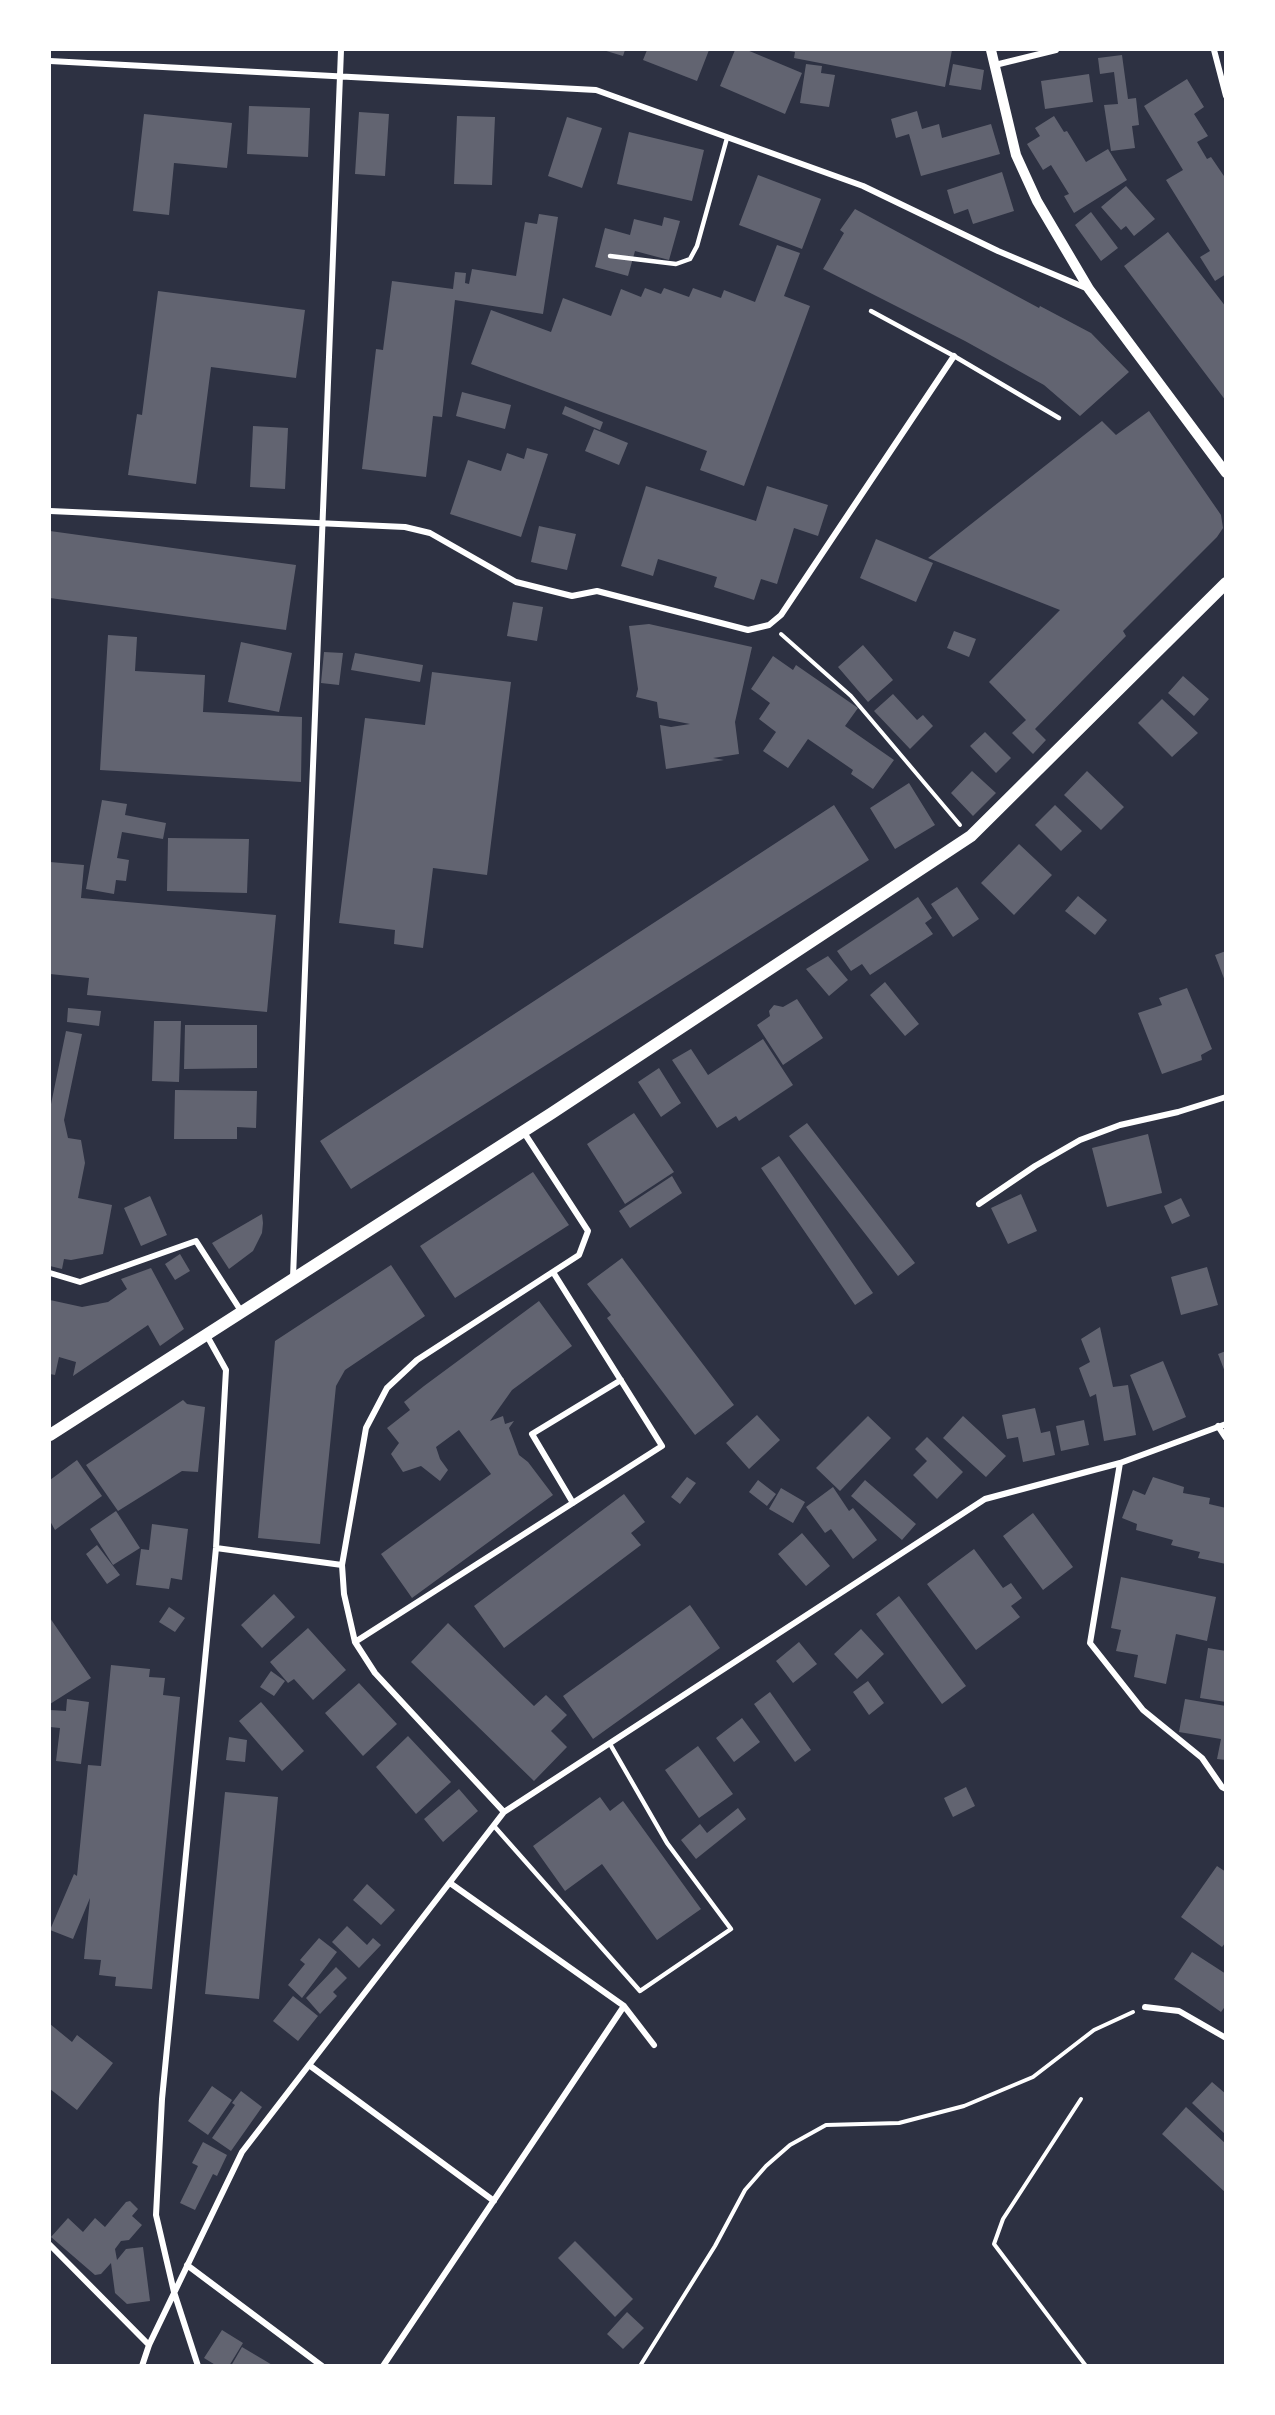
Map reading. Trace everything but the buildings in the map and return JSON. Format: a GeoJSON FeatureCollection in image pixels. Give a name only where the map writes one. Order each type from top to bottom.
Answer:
{"type":"FeatureCollection","features":[{"type":"Feature","properties":{"kind":"main road"},"geometry":{"type":"LineString","coordinates":[[50,1435],[523,1131],[971,837],[1226,583]]}},
{"type":"Feature","properties":{"kind":"street"},"geometry":{"type":"LineString","coordinates":[[293,1277],[341,50]]}},
{"type":"Feature","properties":{"kind":"street"},"geometry":{"type":"LineString","coordinates":[[991,50],[1016,155],[1037,201],[1089,289],[1226,473]]}},
{"type":"Feature","properties":{"kind":"street"},"geometry":{"type":"LineString","coordinates":[[994,65],[1056,50]]}},
{"type":"Feature","properties":{"kind":"street"},"geometry":{"type":"LineString","coordinates":[[1214,50],[1226,96]]}},
{"type":"Feature","properties":{"kind":"street"},"geometry":{"type":"LineString","coordinates":[[50,61],[596,90],[863,186],[998,251],[1089,289]]}},
{"type":"Feature","properties":{"kind":"street"},"geometry":{"type":"LineString","coordinates":[[50,511],[405,527],[430,533],[516,582],[572,596],[597,591],[748,630],[769,625],[781,615],[954,356]]}},
{"type":"Feature","properties":{"kind":"street"},"geometry":{"type":"LineString","coordinates":[[979,1204],[1035,1166],[1080,1140],[1120,1125],[1178,1112],[1226,1097]]}},
{"type":"Feature","properties":{"kind":"street"},"geometry":{"type":"LineString","coordinates":[[504,1812],[375,1673],[354,1642],[344,1594],[342,1565],[366,1428],[387,1388],[417,1360],[579,1255],[588,1230],[523,1131]]}},
{"type":"Feature","properties":{"kind":"street"},"geometry":{"type":"LineString","coordinates":[[50,1273],[80,1282],[196,1241],[241,1311]]}},
{"type":"Feature","properties":{"kind":"street"},"geometry":{"type":"LineString","coordinates":[[354,1642],[662,1446],[553,1272]]}},
{"type":"Feature","properties":{"kind":"street"},"geometry":{"type":"LineString","coordinates":[[198,2366],[174,2292],[156,2216],[162,2099],[216,1548],[226,1371],[206,1333]]}},
{"type":"Feature","properties":{"kind":"street"},"geometry":{"type":"LineString","coordinates":[[573,1503],[532,1434],[621,1380]]}},
{"type":"Feature","properties":{"kind":"street"},"geometry":{"type":"LineString","coordinates":[[142,2366],[149,2344],[242,2152],[504,1812],[985,1498],[1120,1463],[1226,1424]]}},
{"type":"Feature","properties":{"kind":"street"},"geometry":{"type":"LineString","coordinates":[[1218,1426],[1226,1438]]}},
{"type":"Feature","properties":{"kind":"street"},"geometry":{"type":"LineString","coordinates":[[1120,1463],[1090,1643],[1143,1710],[1202,1758],[1222,1787],[1226,1789]]}},
{"type":"Feature","properties":{"kind":"street"},"geometry":{"type":"LineString","coordinates":[[216,1548],[342,1565]]}},
{"type":"Feature","properties":{"kind":"street"},"geometry":{"type":"LineString","coordinates":[[450,1883],[624,2006],[654,2044]]}},
{"type":"Feature","properties":{"kind":"street"},"geometry":{"type":"LineString","coordinates":[[383,2366],[624,2006]]}},
{"type":"Feature","properties":{"kind":"street"},"geometry":{"type":"LineString","coordinates":[[1145,2007],[1179,2011],[1226,2038]]}},
{"type":"Feature","properties":{"kind":"street"},"geometry":{"type":"LineString","coordinates":[[309,2066],[494,2200]]}},
{"type":"Feature","properties":{"kind":"street"},"geometry":{"type":"LineString","coordinates":[[50,2245],[149,2344]]}},
{"type":"Feature","properties":{"kind":"street"},"geometry":{"type":"LineString","coordinates":[[187,2265],[322,2366]]}},
{"type":"Feature","properties":{"kind":"lane"},"geometry":{"type":"LineString","coordinates":[[610,256],[676,264],[690,259],[697,246],[727,138]]}},
{"type":"Feature","properties":{"kind":"lane"},"geometry":{"type":"LineString","coordinates":[[871,312],[954,356],[1059,418]]}},
{"type":"Feature","properties":{"kind":"lane"},"geometry":{"type":"LineString","coordinates":[[494,1826],[640,1991],[731,1929],[667,1843],[610,1744]]}},
{"type":"Feature","properties":{"kind":"path"},"geometry":{"type":"LineString","coordinates":[[769,625],[851,696],[971,837]]}},
{"type":"Feature","properties":{"kind":"path"},"geometry":{"type":"LineString","coordinates":[[640,2366],[715,2246],[745,2190],[766,2166],[790,2145],[826,2125],[899,2123],[964,2106],[1033,2077],[1094,2030],[1145,2007]]}},
{"type":"Feature","properties":{"kind":"path"},"geometry":{"type":"LineString","coordinates":[[1081,2099],[1003,2219],[994,2244],[1086,2366]]}}]}
